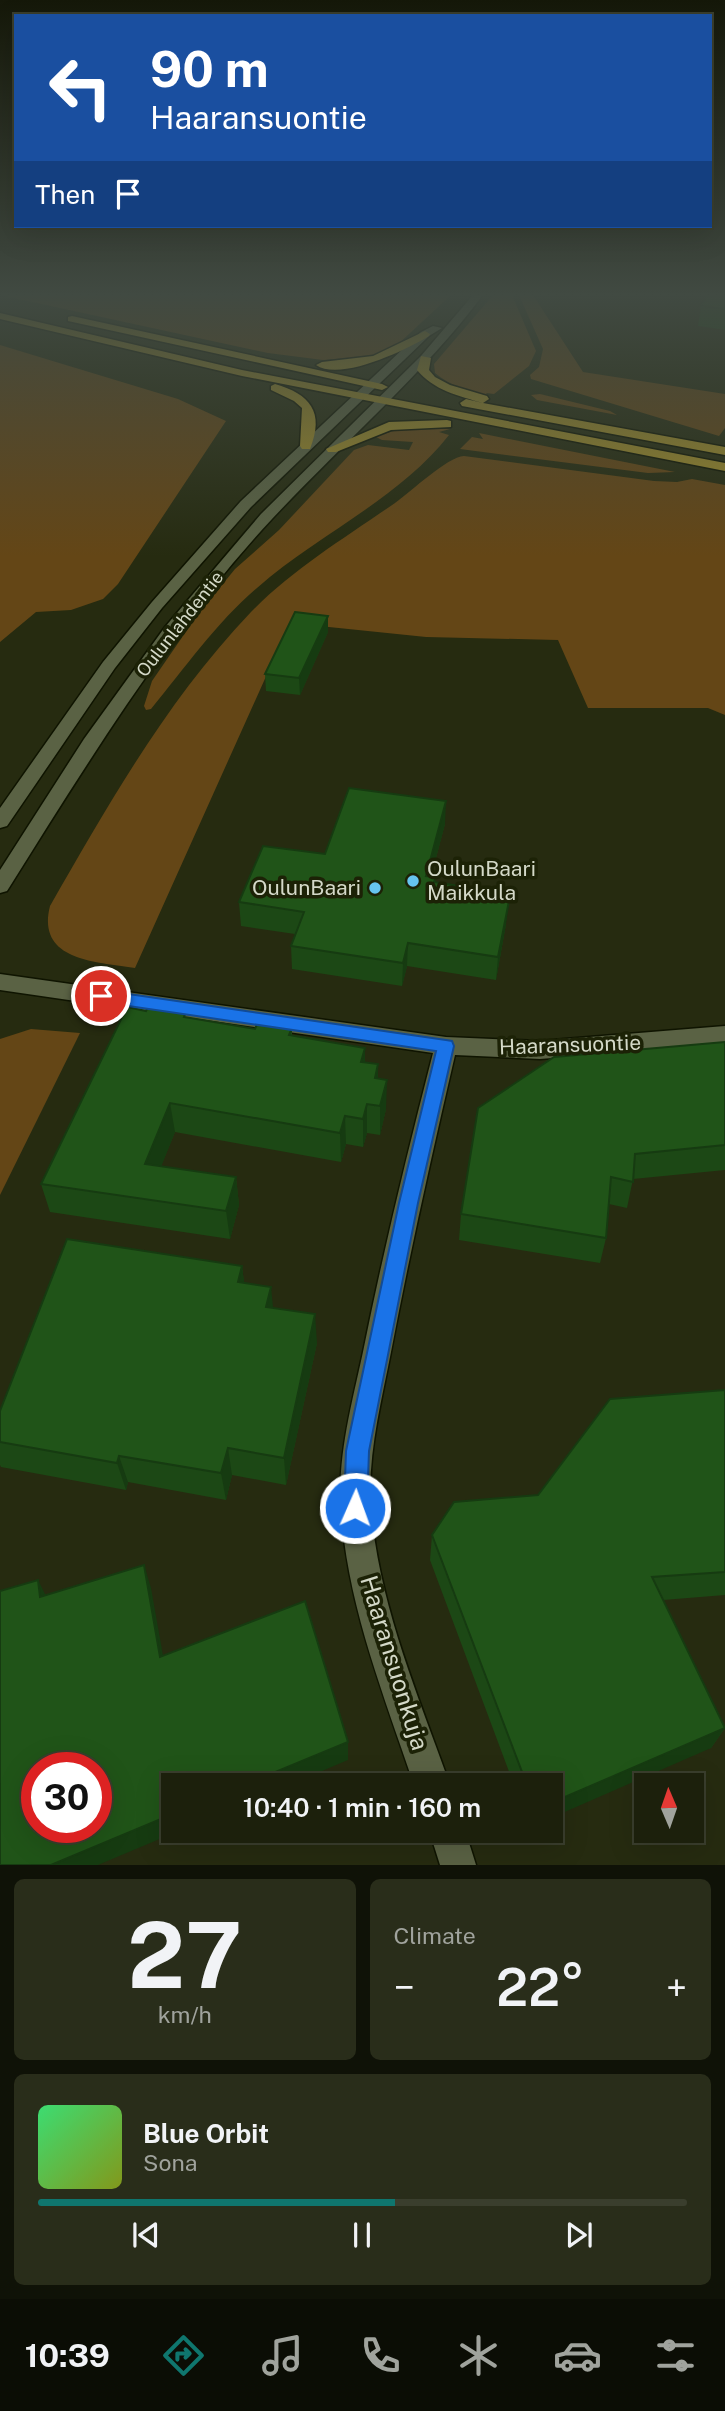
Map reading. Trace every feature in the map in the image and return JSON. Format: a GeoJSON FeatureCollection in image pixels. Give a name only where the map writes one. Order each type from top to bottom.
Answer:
{"type":"FeatureCollection","features":[{"type":"Feature","properties":{"kind":"highway"},"geometry":{"type":"LineString","coordinates":[[264,382],[297,396],[306,406],[311,417],[306,446]]}},
{"type":"Feature","properties":{"kind":"highway"},"geometry":{"type":"LineString","coordinates":[[287,382],[725,467]]}},
{"type":"Feature","properties":{"kind":"highway"},"geometry":{"type":"LineString","coordinates":[[359,382],[725,451]]}},
{"type":"Feature","properties":{"kind":"highway"},"geometry":{"type":"LineString","coordinates":[[438,382],[446,387],[539,416]]}},
{"type":"Feature","properties":{"kind":"highway"},"geometry":{"type":"LineString","coordinates":[[332,449],[378,429],[412,423],[443,424],[590,442]]}},
{"type":"Feature","properties":{"kind":"main road","name":"Oulunlahdentie"},"geometry":{"type":"LineString","coordinates":[[0,822],[108,665],[157,605],[246,504],[376,382]]}},
{"type":"Feature","properties":{"kind":"main road","name":"Oulunlahdentie"},"geometry":{"type":"LineString","coordinates":[[0,886],[93,739],[172,630],[266,517],[401,382]]}},
{"type":"Feature","properties":{"kind":"main road","name":"Haaransuontie"},"geometry":{"type":"LineString","coordinates":[[0,982],[446,1046],[540,1050],[725,1034]]}},
{"type":"Feature","properties":{"kind":"main road","name":"Haaransuonkuja"},"geometry":{"type":"LineString","coordinates":[[428,1773],[377,1622],[362,1557],[355,1508],[357,1451],[408,1203],[446,1046]]}},
{"type":"Feature","properties":{"kind":"main road"},"geometry":{"type":"LineString","coordinates":[[451,1843],[458,1865]]}},
{"type":"Feature","properties":{"kind":"shaded area"},"geometry":{"type":"Polygon","coordinates":[[[0,382],[122,382],[178,399],[226,421],[118,584],[103,599],[71,610],[36,612],[0,642],[0,382]]]}},
{"type":"Feature","properties":{"kind":"shaded area"},"geometry":{"type":"Polygon","coordinates":[[[447,382],[509,382],[494,394],[486,393],[489,397],[447,382]]]}},
{"type":"Feature","properties":{"kind":"shaded area"},"geometry":{"type":"Polygon","coordinates":[[[541,382],[648,382],[725,394],[725,428],[719,436],[541,382]]]}},
{"type":"Feature","properties":{"kind":"shaded area"},"geometry":{"type":"Polygon","coordinates":[[[540,394],[617,415],[537,400],[531,395],[540,394]]]}},
{"type":"Feature","properties":{"kind":"shaded area"},"geometry":{"type":"Polygon","coordinates":[[[402,429],[450,429],[439,432],[449,435],[429,458],[382,498],[306,550],[242,601],[151,709],[146,710],[144,706],[152,681],[196,617],[235,569],[279,530],[354,450],[368,445],[409,450],[413,442],[382,440],[374,436],[402,429]]]}},
{"type":"Feature","properties":{"kind":"shaded area"},"geometry":{"type":"Polygon","coordinates":[[[479,433],[675,472],[648,473],[460,449],[472,437],[483,439],[479,433]]]}},
{"type":"Feature","properties":{"kind":"shaded area"},"geometry":{"type":"Polygon","coordinates":[[[464,456],[654,481],[677,482],[692,479],[725,485],[725,715],[708,708],[588,708],[558,640],[426,637],[290,623],[135,968],[87,960],[60,948],[52,938],[48,924],[50,906],[166,716],[221,645],[267,596],[302,568],[395,503],[439,468],[464,456]]]}},
{"type":"Feature","properties":{"kind":"shaded area"},"geometry":{"type":"Polygon","coordinates":[[[31,1029],[80,1033],[0,1195],[0,1039],[31,1029]]]}},
{"type":"Feature","properties":{"kind":"building"},"geometry":{"type":"Polygon","coordinates":[[[295,612],[328,616],[299,678],[265,674],[295,612]]]}},
{"type":"Feature","properties":{"kind":"building","name":"OulunBaari"},"geometry":{"type":"Polygon","coordinates":[[[349,788],[446,801],[426,876],[436,877],[434,882],[485,890],[484,897],[509,901],[498,957],[408,943],[403,963],[291,946],[304,912],[239,902],[263,846],[325,854],[349,788]]]}},
{"type":"Feature","properties":{"kind":"building"},"geometry":{"type":"Polygon","coordinates":[[[150,1003],[187,1009],[184,1017],[255,1029],[258,1022],[292,1028],[289,1035],[365,1048],[361,1062],[378,1064],[375,1078],[387,1080],[380,1106],[367,1104],[363,1119],[345,1116],[340,1133],[170,1103],[145,1164],[236,1177],[226,1211],[41,1184],[127,1007],[146,1011],[150,1003]]]}},
{"type":"Feature","properties":{"kind":"building"},"geometry":{"type":"Polygon","coordinates":[[[725,1042],[725,1145],[635,1154],[633,1182],[611,1177],[606,1238],[461,1214],[478,1108],[554,1057],[725,1042]]]}},
{"type":"Feature","properties":{"kind":"building"},"geometry":{"type":"Polygon","coordinates":[[[67,1239],[242,1266],[238,1282],[271,1287],[266,1307],[315,1314],[284,1458],[228,1448],[221,1473],[119,1456],[117,1463],[0,1442],[0,1411],[67,1239]]]}},
{"type":"Feature","properties":{"kind":"building"},"geometry":{"type":"Polygon","coordinates":[[[725,1390],[725,1572],[652,1577],[725,1728],[563,1798],[563,1773],[522,1773],[432,1535],[454,1502],[538,1495],[610,1399],[725,1390]]]}},
{"type":"Feature","properties":{"kind":"building"},"geometry":{"type":"Polygon","coordinates":[[[144,1565],[160,1657],[305,1601],[348,1742],[273,1773],[161,1773],[161,1819],[112,1840],[112,1752],[21,1752],[21,1843],[104,1843],[51,1865],[0,1865],[0,1591],[38,1580],[40,1597],[144,1565]]]}},
{"type":"Feature","properties":{"kind":"place","name":"OulunBaari Maikkula"},"geometry":{"type":"Point","coordinates":[413,881]}},
{"type":"Feature","properties":{"kind":"place","name":"OulunBaari"},"geometry":{"type":"Point","coordinates":[375,888]}},
{"type":"Feature","properties":{"kind":"route"},"geometry":{"type":"LineString","coordinates":[[101,996],[446,1046],[408,1203],[357,1451],[355,1508]]}}]}
